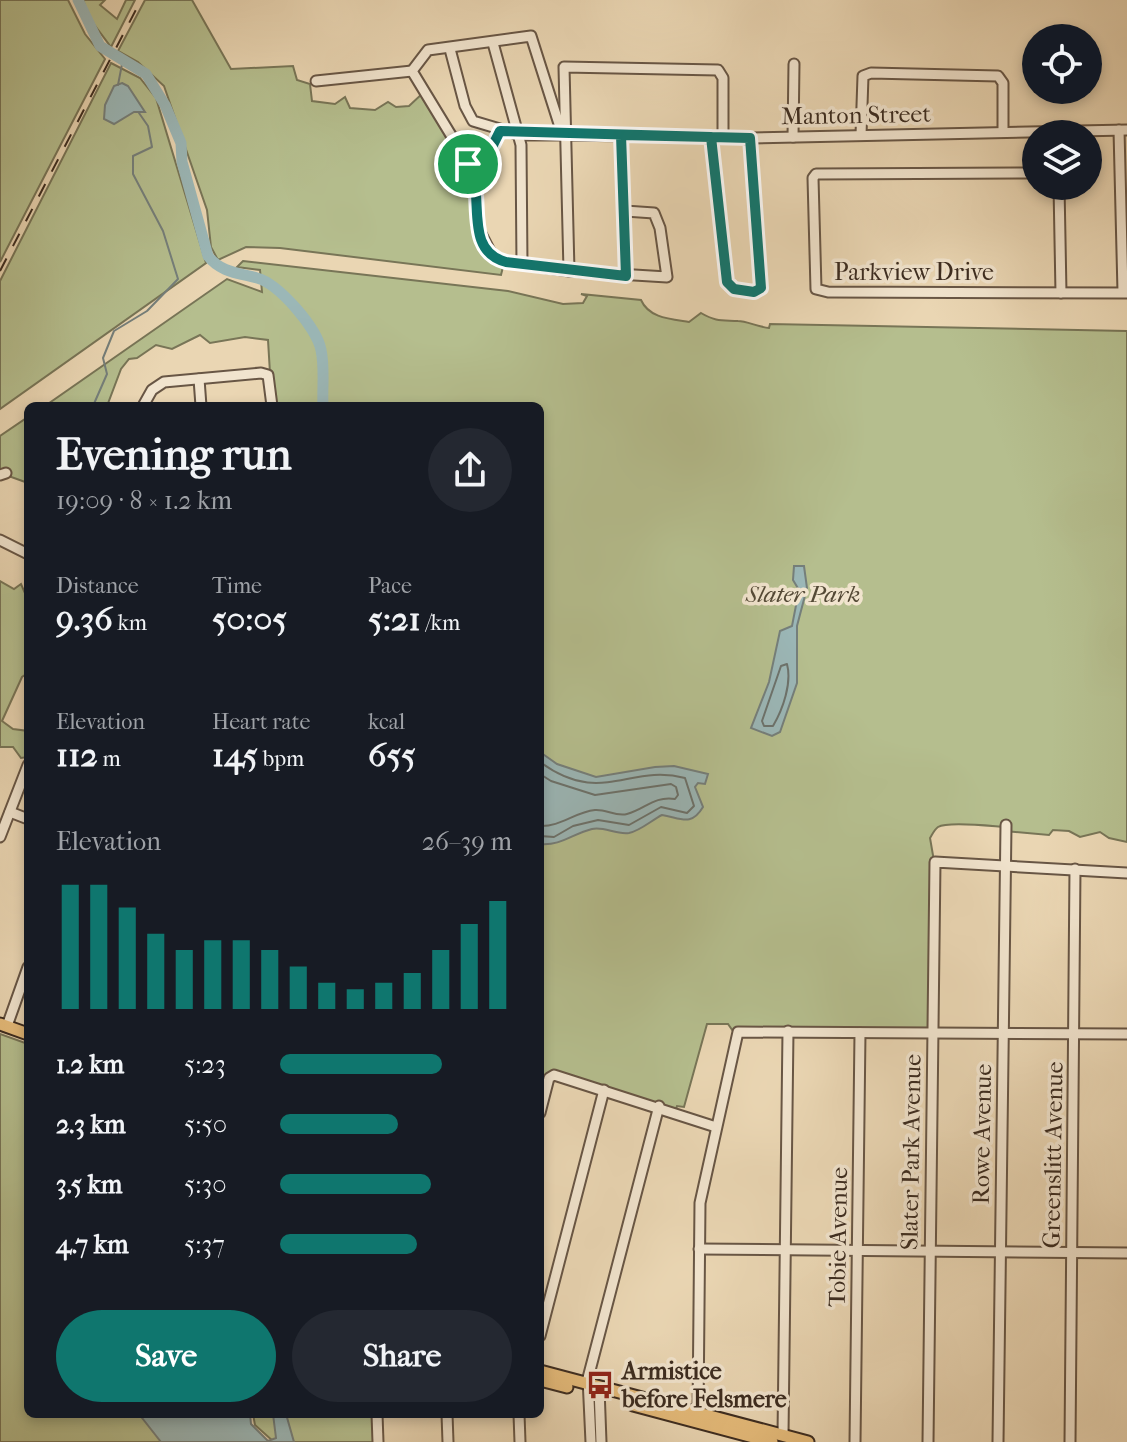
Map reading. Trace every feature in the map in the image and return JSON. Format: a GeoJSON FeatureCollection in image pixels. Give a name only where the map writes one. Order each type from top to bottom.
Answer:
{"type":"FeatureCollection","features":[{"type":"Feature","properties":{"kind":"main road"},"geometry":{"type":"LineString","coordinates":[[4,1025],[24,1032]]}},
{"type":"Feature","properties":{"kind":"main road"},"geometry":{"type":"LineString","coordinates":[[544,1372],[736,1432],[808,1442]]}},
{"type":"Feature","properties":{"kind":"main road"},"geometry":{"type":"LineString","coordinates":[[544,1381],[698,1413],[736,1432]]}},
{"type":"Feature","properties":{"kind":"street"},"geometry":{"type":"LineString","coordinates":[[412,71],[424,53],[531,36],[559,124],[566,135]]}},
{"type":"Feature","properties":{"kind":"street"},"geometry":{"type":"LineString","coordinates":[[493,43],[520,135],[522,264]]}},
{"type":"Feature","properties":{"kind":"street","name":"Manton Street"},"geometry":{"type":"LineString","coordinates":[[450,49],[468,113],[481,126],[520,135],[750,138],[1123,130]]}},
{"type":"Feature","properties":{"kind":"street"},"geometry":{"type":"LineString","coordinates":[[793,137],[794,64]]}},
{"type":"Feature","properties":{"kind":"street"},"geometry":{"type":"LineString","coordinates":[[543,66],[718,70],[723,78],[723,137]]}},
{"type":"Feature","properties":{"kind":"street"},"geometry":{"type":"LineString","coordinates":[[564,67],[569,271]]}},
{"type":"Feature","properties":{"kind":"street"},"geometry":{"type":"LineString","coordinates":[[316,81],[412,71]]}},
{"type":"Feature","properties":{"kind":"street"},"geometry":{"type":"LineString","coordinates":[[412,71],[474,173],[477,226],[485,246],[500,260],[569,271],[665,278],[667,273],[654,213],[625,211]]}},
{"type":"Feature","properties":{"kind":"street"},"geometry":{"type":"LineString","coordinates":[[861,135],[863,76],[871,73],[998,76],[1003,83],[1003,132]]}},
{"type":"Feature","properties":{"kind":"street"},"geometry":{"type":"LineString","coordinates":[[1123,130],[1125,292]]}},
{"type":"Feature","properties":{"kind":"street"},"geometry":{"type":"LineString","coordinates":[[468,164],[493,145],[500,131]]}},
{"type":"Feature","properties":{"kind":"street"},"geometry":{"type":"LineString","coordinates":[[621,135],[626,276]]}},
{"type":"Feature","properties":{"kind":"street"},"geometry":{"type":"LineString","coordinates":[[711,137],[727,282],[734,289],[754,292],[758,291],[761,282],[750,138]]}},
{"type":"Feature","properties":{"kind":"street","name":"Parkview Drive"},"geometry":{"type":"LineString","coordinates":[[1022,173],[816,174],[815,285],[820,291],[1125,292]]}},
{"type":"Feature","properties":{"kind":"street"},"geometry":{"type":"LineString","coordinates":[[1059,200],[1061,293]]}},
{"type":"Feature","properties":{"kind":"street"},"geometry":{"type":"LineString","coordinates":[[145,402],[152,390],[164,382],[268,375],[271,402]]}},
{"type":"Feature","properties":{"kind":"street"},"geometry":{"type":"LineString","coordinates":[[199,379],[201,402]]}},
{"type":"Feature","properties":{"kind":"street"},"geometry":{"type":"LineString","coordinates":[[0,540],[24,552]]}},
{"type":"Feature","properties":{"kind":"street"},"geometry":{"type":"LineString","coordinates":[[0,837],[24,775]]}},
{"type":"Feature","properties":{"kind":"street"},"geometry":{"type":"LineString","coordinates":[[10,812],[24,817]]}},
{"type":"Feature","properties":{"kind":"street","name":"Rowe Avenue"},"geometry":{"type":"LineString","coordinates":[[998,1442],[1006,825]]}},
{"type":"Feature","properties":{"kind":"street","name":"Slater Park Avenue"},"geometry":{"type":"LineString","coordinates":[[928,1442],[935,862],[1005,865]]}},
{"type":"Feature","properties":{"kind":"street"},"geometry":{"type":"LineString","coordinates":[[1005,865],[1127,873]]}},
{"type":"Feature","properties":{"kind":"street","name":"Greenslitt Avenue"},"geometry":{"type":"LineString","coordinates":[[1070,1442],[1075,869]]}},
{"type":"Feature","properties":{"kind":"street"},"geometry":{"type":"LineString","coordinates":[[4,1025],[24,977]]}},
{"type":"Feature","properties":{"kind":"street"},"geometry":{"type":"LineString","coordinates":[[778,1439],[786,1250],[788,1031]]}},
{"type":"Feature","properties":{"kind":"street"},"geometry":{"type":"LineString","coordinates":[[698,1413],[700,1203],[738,1032],[1127,1034]]}},
{"type":"Feature","properties":{"kind":"street","name":"Tobie Avenue"},"geometry":{"type":"LineString","coordinates":[[855,1442],[860,1033]]}},
{"type":"Feature","properties":{"kind":"street"},"geometry":{"type":"LineString","coordinates":[[544,1099],[551,1075],[659,1106],[716,1127]]}},
{"type":"Feature","properties":{"kind":"street"},"geometry":{"type":"LineString","coordinates":[[544,1321],[604,1090]]}},
{"type":"Feature","properties":{"kind":"street"},"geometry":{"type":"LineString","coordinates":[[591,1442],[594,1390],[659,1106]]}},
{"type":"Feature","properties":{"kind":"street"},"geometry":{"type":"LineString","coordinates":[[699,1249],[1127,1253]]}},
{"type":"Feature","properties":{"kind":"street"},"geometry":{"type":"LineString","coordinates":[[594,1390],[601,1442]]}},
{"type":"Feature","properties":{"kind":"street"},"geometry":{"type":"LineString","coordinates":[[377,1418],[378,1442]]}},
{"type":"Feature","properties":{"kind":"street"},"geometry":{"type":"LineString","coordinates":[[447,1418],[448,1442]]}},
{"type":"Feature","properties":{"kind":"street"},"geometry":{"type":"LineString","coordinates":[[519,1418],[520,1442]]}},
{"type":"Feature","properties":{"kind":"green space"},"geometry":{"type":"Polygon","coordinates":[[[0,0],[68,0],[85,34],[105,59],[0,262],[0,0]]]}},
{"type":"Feature","properties":{"kind":"green space"},"geometry":{"type":"Polygon","coordinates":[[[83,0],[105,0],[100,5],[117,19],[126,0],[135,0],[111,47],[90,19],[83,0]]]}},
{"type":"Feature","properties":{"kind":"green space"},"geometry":{"type":"Polygon","coordinates":[[[145,0],[192,0],[231,69],[293,66],[297,80],[310,84],[312,101],[335,104],[345,97],[350,108],[375,110],[388,102],[396,107],[409,106],[424,92],[467,157],[479,228],[492,249],[505,259],[501,275],[280,248],[246,247],[218,260],[211,247],[207,210],[164,86],[138,62],[118,51],[145,0]]]}},
{"type":"Feature","properties":{"kind":"green space"},"geometry":{"type":"Polygon","coordinates":[[[111,63],[140,78],[156,98],[206,263],[0,409],[0,281],[111,63]]]}},
{"type":"Feature","properties":{"kind":"green space","name":"Slater Park"},"geometry":{"type":"Polygon","coordinates":[[[243,261],[508,291],[563,304],[583,303],[587,296],[581,294],[641,300],[649,311],[668,318],[689,322],[701,313],[715,319],[769,328],[770,324],[1127,331],[1127,842],[1109,838],[1100,832],[1080,837],[1069,831],[1053,830],[1049,835],[980,825],[951,824],[937,828],[930,838],[934,861],[931,1031],[735,1034],[728,1024],[707,1024],[684,1107],[677,1106],[675,1112],[554,1074],[544,1098],[544,402],[272,402],[268,340],[245,337],[210,343],[200,335],[172,349],[156,345],[137,358],[129,359],[121,369],[109,402],[51,402],[227,279],[262,292],[260,270],[237,267],[243,261]]]}},
{"type":"Feature","properties":{"kind":"green space"},"geometry":{"type":"Polygon","coordinates":[[[24,420],[24,482],[0,473],[0,436],[24,420]]]}},
{"type":"Feature","properties":{"kind":"green space"},"geometry":{"type":"Polygon","coordinates":[[[0,581],[14,589],[21,584],[24,591],[24,676],[2,721],[13,729],[24,730],[24,758],[13,747],[0,747],[0,581]]]}},
{"type":"Feature","properties":{"kind":"green space"},"geometry":{"type":"Polygon","coordinates":[[[0,1034],[24,1043],[24,1418],[143,1418],[170,1442],[0,1442],[0,1034]]]}},
{"type":"Feature","properties":{"kind":"green space"},"geometry":{"type":"Polygon","coordinates":[[[254,1418],[377,1418],[378,1442],[274,1442],[255,1425],[254,1418]]]}},
{"type":"Feature","properties":{"kind":"water"},"geometry":{"type":"Polygon","coordinates":[[[122,83],[128,86],[145,112],[134,112],[114,124],[104,119],[105,105],[114,86],[122,83]]]}},
{"type":"Feature","properties":{"kind":"water"},"geometry":{"type":"Polygon","coordinates":[[[794,566],[804,566],[807,588],[797,626],[797,683],[780,732],[772,736],[751,728],[769,682],[780,631],[792,626],[799,590],[793,580],[794,566]]]}},
{"type":"Feature","properties":{"kind":"water"},"geometry":{"type":"Polygon","coordinates":[[[544,755],[557,764],[596,777],[674,766],[708,774],[705,784],[698,783],[695,787],[703,807],[690,819],[662,815],[629,833],[597,828],[544,844],[544,755]]]}},
{"type":"Feature","properties":{"kind":"water"},"geometry":{"type":"Polygon","coordinates":[[[142,1418],[250,1418],[251,1424],[268,1441],[276,1438],[274,1418],[287,1418],[294,1442],[161,1442],[142,1418]]]}},
{"type":"Feature","properties":{"kind":"waterway"},"geometry":{"type":"LineString","coordinates":[[78,0],[100,46],[146,74],[165,105],[181,143],[182,162],[208,256],[224,269],[257,278],[276,289],[296,308],[312,330],[322,357],[323,402]]}},
{"type":"Feature","properties":{"kind":"waterway"},"geometry":{"type":"LineString","coordinates":[[118,85],[123,59]]}},
{"type":"Feature","properties":{"kind":"waterway"},"geometry":{"type":"LineString","coordinates":[[95,402],[107,374],[103,358],[114,331],[147,311],[178,279],[163,231],[133,174],[133,156],[152,147],[148,126],[139,113]]}},
{"type":"Feature","properties":{"kind":"railway"},"geometry":{"type":"LineString","coordinates":[[0,271],[141,0]]}},
{"type":"Feature","properties":{"kind":"place","name":"Armistice before Felsmere"},"geometry":{"type":"Point","coordinates":[600,1385]}},
{"type":"Feature","properties":{"kind":"route"},"geometry":{"type":"LineString","coordinates":[[468,164],[474,173],[477,226],[492,255],[506,262],[626,276],[621,135],[723,137],[750,138],[761,288],[754,292],[734,289],[727,282],[711,137],[621,135],[520,135],[500,131],[493,145],[468,164]]}}]}
